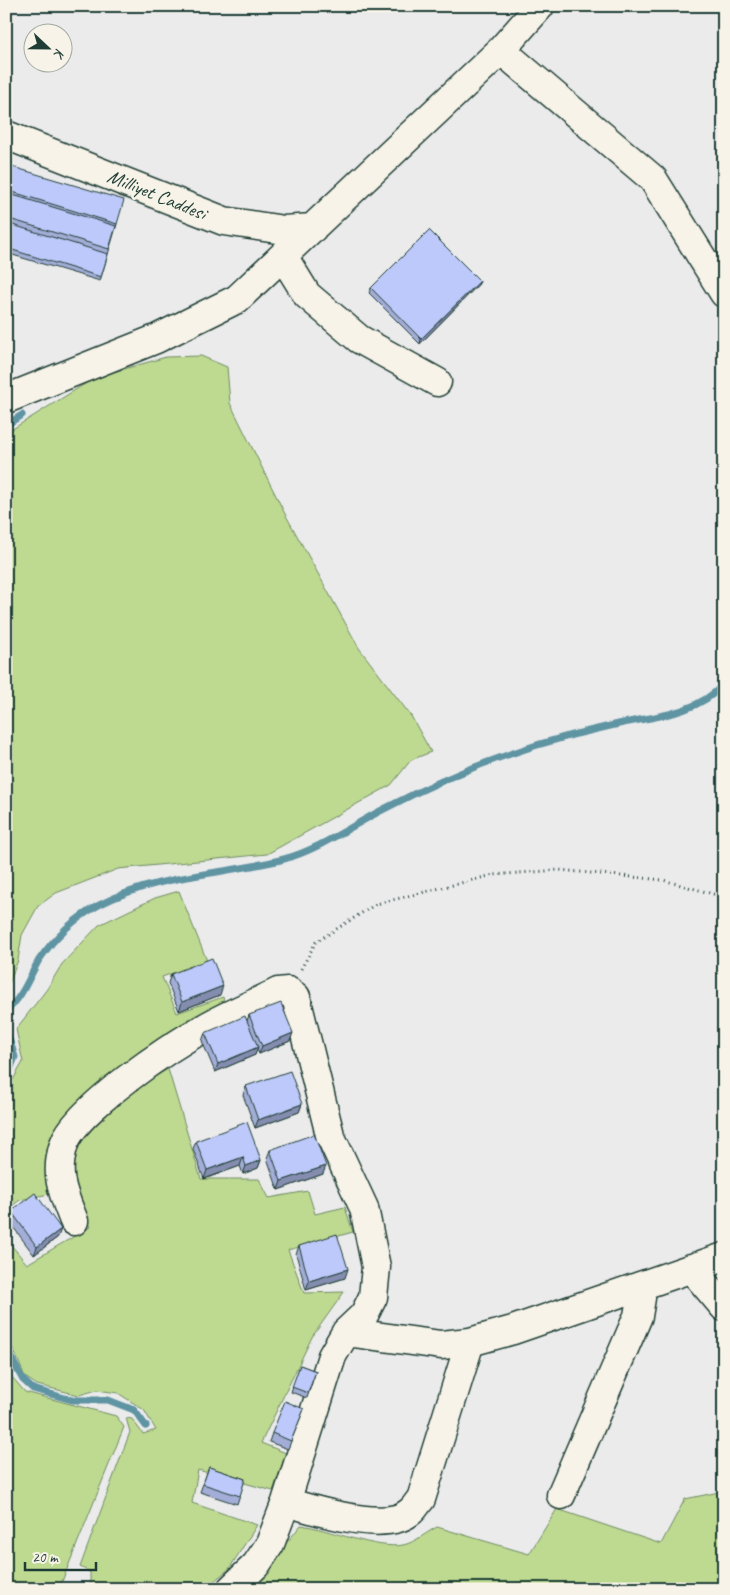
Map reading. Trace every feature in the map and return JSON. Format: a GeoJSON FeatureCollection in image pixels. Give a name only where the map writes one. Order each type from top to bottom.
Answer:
{"type":"FeatureCollection","features":[{"type":"Feature","properties":{"kind":"street"},"geometry":{"type":"LineString","coordinates":[[6,399],[156,338],[237,299],[500,50],[540,6]]}},
{"type":"Feature","properties":{"kind":"street"},"geometry":{"type":"LineString","coordinates":[[500,50],[653,179],[724,293]]}},
{"type":"Feature","properties":{"kind":"street","name":"Milliyet Caddesi"},"geometry":{"type":"LineString","coordinates":[[6,136],[224,221],[284,230],[313,228]]}},
{"type":"Feature","properties":{"kind":"street"},"geometry":{"type":"LineString","coordinates":[[283,256],[307,295],[359,339],[437,382]]}},
{"type":"Feature","properties":{"kind":"street"},"geometry":{"type":"LineString","coordinates":[[74,1221],[59,1184],[64,1144],[73,1126],[121,1083],[206,1027],[278,992],[288,991],[296,997],[303,1018],[330,1135],[364,1208],[376,1267],[374,1297],[364,1315],[346,1332],[332,1356],[286,1502],[270,1544],[256,1565],[231,1589]]}},
{"type":"Feature","properties":{"kind":"street"},"geometry":{"type":"LineString","coordinates":[[346,1332],[441,1345],[470,1342],[513,1330],[724,1257]]}},
{"type":"Feature","properties":{"kind":"street"},"geometry":{"type":"LineString","coordinates":[[691,1268],[724,1307]]}},
{"type":"Feature","properties":{"kind":"street"},"geometry":{"type":"LineString","coordinates":[[562,1495],[638,1316],[641,1298],[640,1286]]}},
{"type":"Feature","properties":{"kind":"street"},"geometry":{"type":"LineString","coordinates":[[286,1502],[348,1519],[387,1520],[410,1512],[420,1499],[470,1342]]}},
{"type":"Feature","properties":{"kind":"path"},"geometry":{"type":"LineString","coordinates":[[288,991],[316,942],[376,904],[493,875],[559,870],[663,880],[724,897]]}},
{"type":"Feature","properties":{"kind":"green space"},"geometry":{"type":"Polygon","coordinates":[[[201,356],[227,367],[230,403],[284,512],[359,648],[411,716],[431,752],[411,760],[391,785],[267,854],[118,869],[56,893],[38,906],[22,935],[18,960],[6,992],[6,433],[96,377],[166,357],[201,356]]]}},
{"type":"Feature","properties":{"kind":"green space"},"geometry":{"type":"Polygon","coordinates":[[[179,891],[207,961],[162,977],[177,1013],[223,997],[225,1006],[122,1069],[59,1122],[49,1172],[49,1194],[20,1200],[6,1210],[6,1092],[23,1062],[16,1029],[47,989],[62,964],[99,925],[155,898],[179,891]]]}},
{"type":"Feature","properties":{"kind":"green space"},"geometry":{"type":"Polygon","coordinates":[[[168,1069],[201,1179],[259,1179],[269,1198],[308,1191],[315,1214],[345,1207],[353,1232],[288,1250],[304,1293],[344,1292],[312,1337],[261,1443],[286,1453],[273,1491],[198,1470],[192,1503],[257,1525],[229,1569],[204,1589],[90,1589],[90,1572],[80,1567],[130,1432],[126,1418],[132,1419],[143,1434],[156,1430],[144,1410],[118,1393],[97,1390],[79,1395],[37,1385],[25,1377],[6,1332],[6,1239],[27,1264],[90,1227],[71,1181],[70,1165],[75,1149],[83,1134],[108,1108],[123,1096],[168,1069]]]}},
{"type":"Feature","properties":{"kind":"green space"},"geometry":{"type":"Polygon","coordinates":[[[6,1364],[12,1377],[25,1392],[116,1416],[124,1427],[59,1589],[6,1589],[6,1364]]]}},
{"type":"Feature","properties":{"kind":"green space"},"geometry":{"type":"Polygon","coordinates":[[[724,1491],[724,1589],[249,1589],[301,1525],[380,1545],[392,1546],[412,1542],[437,1527],[529,1554],[557,1509],[661,1544],[685,1499],[724,1491]]]}},
{"type":"Feature","properties":{"kind":"building"},"geometry":{"type":"Polygon","coordinates":[[[6,165],[124,200],[117,224],[6,190],[6,165]]]}},
{"type":"Feature","properties":{"kind":"building"},"geometry":{"type":"Polygon","coordinates":[[[6,193],[116,226],[109,249],[6,218],[6,193]]]}},
{"type":"Feature","properties":{"kind":"building"},"geometry":{"type":"Polygon","coordinates":[[[6,223],[108,254],[101,277],[6,248],[6,223]]]}},
{"type":"Feature","properties":{"kind":"building"},"geometry":{"type":"Polygon","coordinates":[[[429,230],[480,281],[421,339],[371,288],[429,230]]]}},
{"type":"Feature","properties":{"kind":"building"},"geometry":{"type":"Polygon","coordinates":[[[212,958],[223,986],[182,1002],[171,974],[212,958]]]}},
{"type":"Feature","properties":{"kind":"building"},"geometry":{"type":"Polygon","coordinates":[[[281,1003],[293,1033],[262,1046],[249,1015],[281,1003]]]}},
{"type":"Feature","properties":{"kind":"building"},"geometry":{"type":"Polygon","coordinates":[[[245,1016],[258,1047],[218,1064],[205,1033],[245,1016]]]}},
{"type":"Feature","properties":{"kind":"building"},"geometry":{"type":"Polygon","coordinates":[[[290,1071],[302,1104],[258,1120],[246,1086],[290,1071]]]}},
{"type":"Feature","properties":{"kind":"building"},"geometry":{"type":"Polygon","coordinates":[[[247,1122],[261,1160],[246,1166],[243,1157],[207,1170],[196,1141],[247,1122]]]}},
{"type":"Feature","properties":{"kind":"building"},"geometry":{"type":"Polygon","coordinates":[[[314,1134],[326,1166],[281,1181],[270,1150],[314,1134]]]}},
{"type":"Feature","properties":{"kind":"building"},"geometry":{"type":"Polygon","coordinates":[[[35,1193],[61,1229],[37,1247],[11,1211],[35,1193]]]}},
{"type":"Feature","properties":{"kind":"building"},"geometry":{"type":"Polygon","coordinates":[[[337,1234],[348,1269],[309,1281],[299,1246],[337,1234]]]}},
{"type":"Feature","properties":{"kind":"building"},"geometry":{"type":"Polygon","coordinates":[[[300,1365],[316,1371],[308,1393],[292,1387],[300,1365]]]}},
{"type":"Feature","properties":{"kind":"building"},"geometry":{"type":"Polygon","coordinates":[[[285,1401],[304,1409],[291,1441],[272,1433],[285,1401]]]}},
{"type":"Feature","properties":{"kind":"building"},"geometry":{"type":"Polygon","coordinates":[[[209,1467],[245,1479],[240,1496],[203,1484],[209,1467]]]}},
{"type":"Feature","properties":{"kind":"waterway"},"geometry":{"type":"LineString","coordinates":[[6,425],[22,415]]}},
{"type":"Feature","properties":{"kind":"waterway"},"geometry":{"type":"LineString","coordinates":[[6,1011],[21,994],[39,960],[51,944],[73,922],[99,905],[122,895],[168,881],[260,865],[298,855],[324,843],[408,797],[477,766],[524,749],[572,735],[677,712],[702,701],[724,684]]}},
{"type":"Feature","properties":{"kind":"waterway"},"geometry":{"type":"LineString","coordinates":[[6,1029],[15,1057],[6,1080]]}},
{"type":"Feature","properties":{"kind":"waterway"},"geometry":{"type":"LineString","coordinates":[[6,1348],[23,1380],[33,1389],[72,1400],[108,1400],[134,1410],[146,1426]]}}]}
